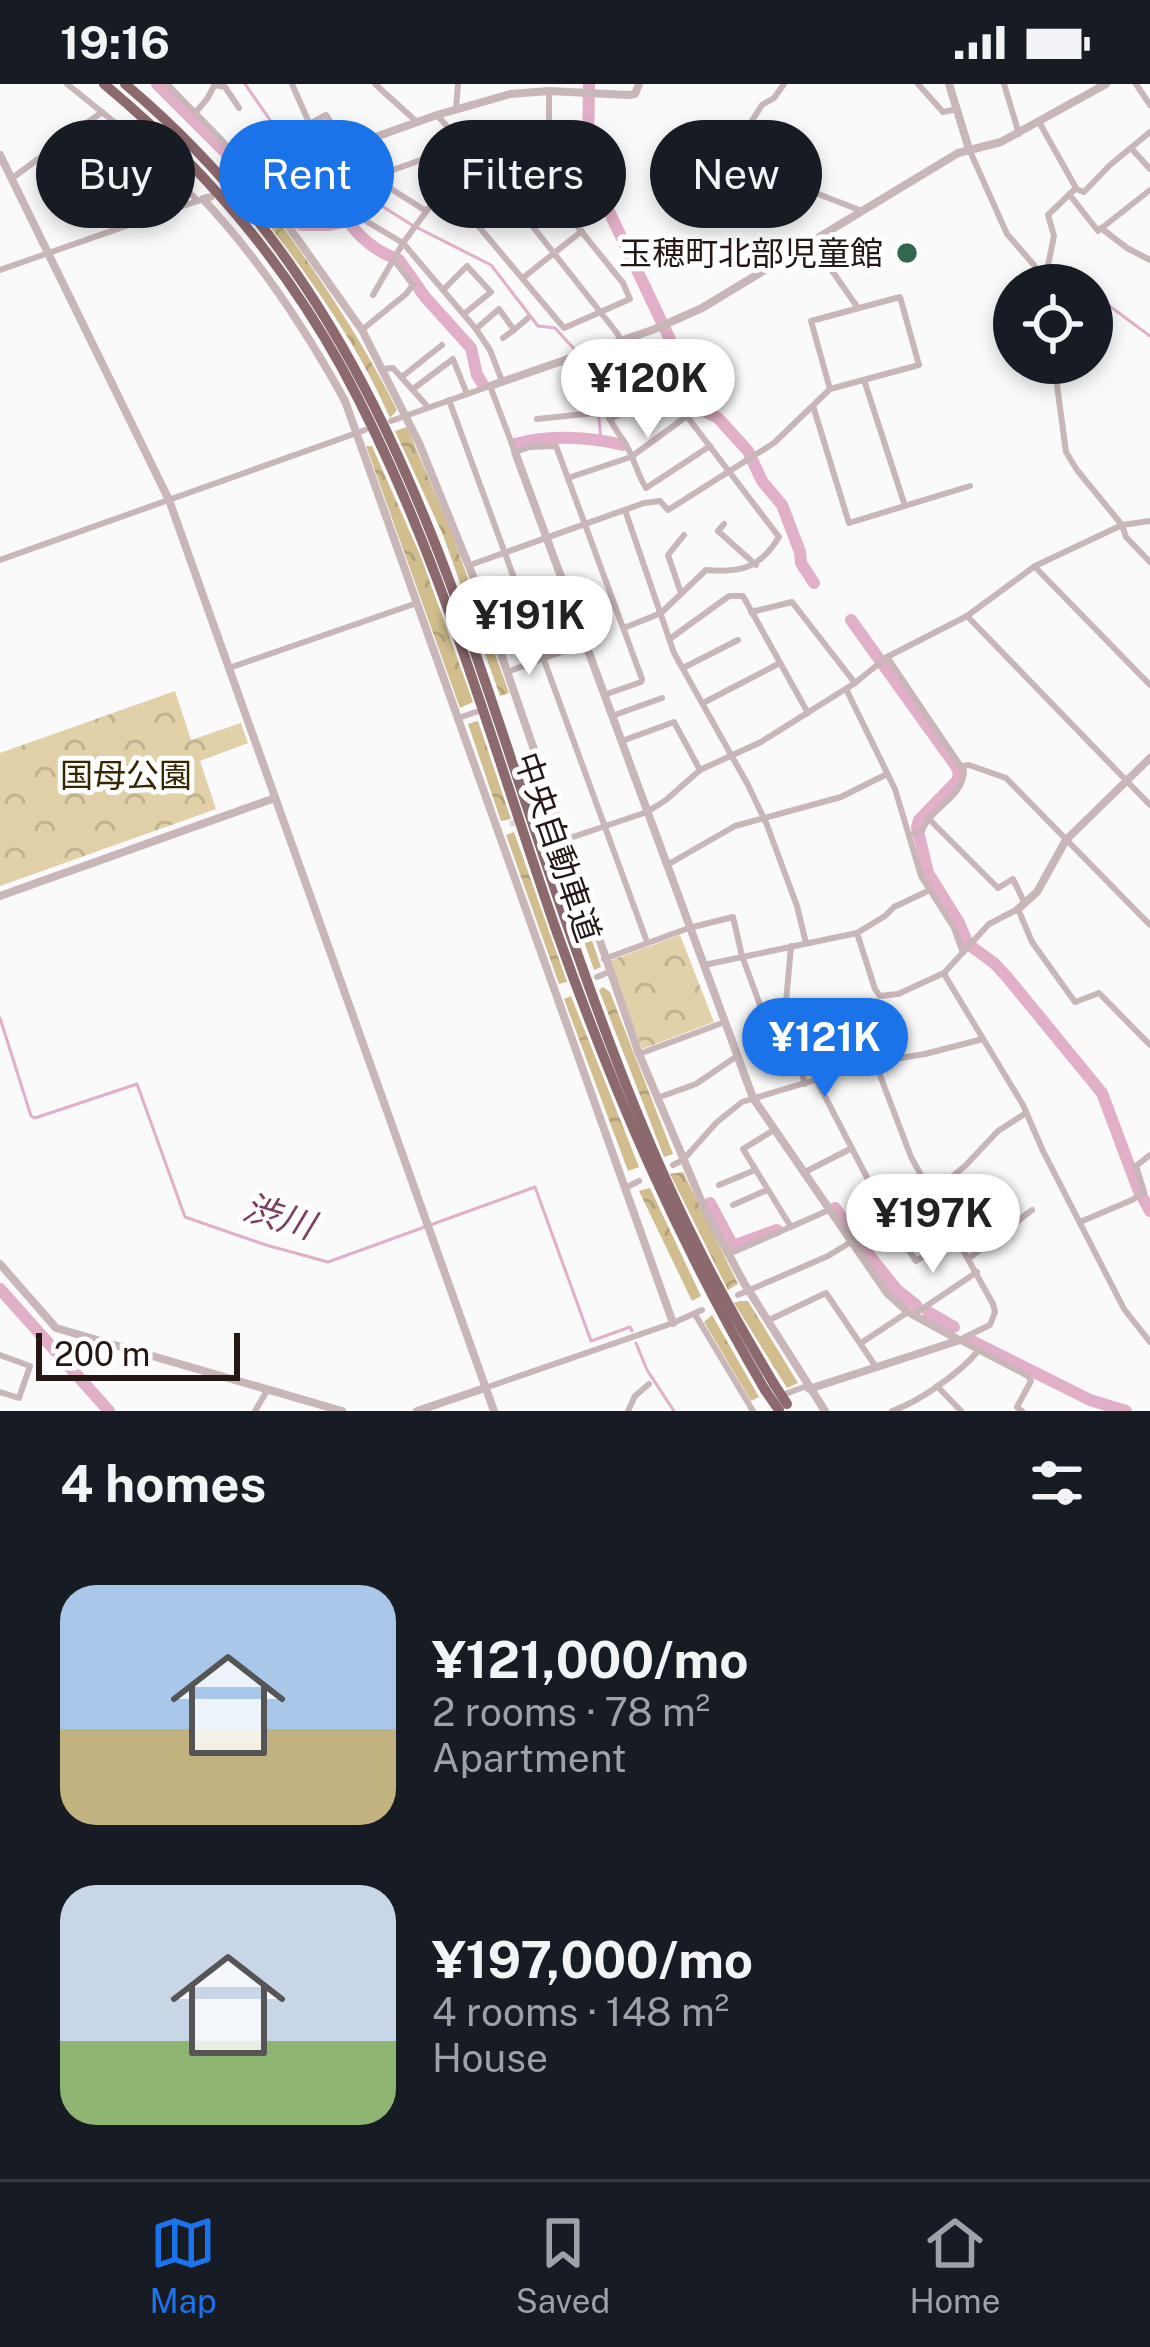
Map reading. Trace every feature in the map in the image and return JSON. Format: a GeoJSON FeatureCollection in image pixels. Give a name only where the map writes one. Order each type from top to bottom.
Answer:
{"type":"FeatureCollection","features":[{"type":"Feature","properties":{"kind":"highway","name":"中央自動車道"},"geometry":{"type":"LineString","coordinates":[[104,84],[192,166],[254,238],[312,319],[362,407],[446,602],[550,912],[613,1081],[684,1243],[784,1409]]}},
{"type":"Feature","properties":{"kind":"highway","name":"中央自動車道"},"geometry":{"type":"LineString","coordinates":[[125,84],[203,158],[264,229],[321,310],[381,418],[458,597],[622,1076],[694,1240],[770,1387]]}},
{"type":"Feature","properties":{"kind":"street"},"geometry":{"type":"LineString","coordinates":[[68,84],[204,199],[237,236],[282,296],[361,432],[417,603],[673,1323]]}},
{"type":"Feature","properties":{"kind":"street"},"geometry":{"type":"LineString","coordinates":[[167,84],[219,138]]}},
{"type":"Feature","properties":{"kind":"street"},"geometry":{"type":"LineString","coordinates":[[292,84],[307,120]]}},
{"type":"Feature","properties":{"kind":"street"},"geometry":{"type":"LineString","coordinates":[[375,84],[417,122]]}},
{"type":"Feature","properties":{"kind":"street"},"geometry":{"type":"LineString","coordinates":[[456,109],[458,84]]}},
{"type":"Feature","properties":{"kind":"street"},"geometry":{"type":"LineString","coordinates":[[394,130],[510,89],[632,95],[639,84]]}},
{"type":"Feature","properties":{"kind":"street"},"geometry":{"type":"LineString","coordinates":[[751,120],[784,84]]}},
{"type":"Feature","properties":{"kind":"street"},"geometry":{"type":"LineString","coordinates":[[918,84],[943,112],[957,109]]}},
{"type":"Feature","properties":{"kind":"street"},"geometry":{"type":"LineString","coordinates":[[950,84],[969,149],[1007,234],[1033,264]]}},
{"type":"Feature","properties":{"kind":"street"},"geometry":{"type":"LineString","coordinates":[[1018,84],[1005,87],[1019,134]]}},
{"type":"Feature","properties":{"kind":"street"},"geometry":{"type":"LineString","coordinates":[[392,421],[655,329],[701,308],[969,149],[1019,134],[1106,84]]}},
{"type":"Feature","properties":{"kind":"street"},"geometry":{"type":"LineString","coordinates":[[1136,84],[1150,105]]}},
{"type":"Feature","properties":{"kind":"street"},"geometry":{"type":"LineString","coordinates":[[196,112],[214,85],[225,87],[239,108]]}},
{"type":"Feature","properties":{"kind":"street"},"geometry":{"type":"LineString","coordinates":[[549,91],[549,120]]}},
{"type":"Feature","properties":{"kind":"street"},"geometry":{"type":"LineString","coordinates":[[11,178],[102,112]]}},
{"type":"Feature","properties":{"kind":"street"},"geometry":{"type":"LineString","coordinates":[[437,115],[441,120]]}},
{"type":"Feature","properties":{"kind":"street"},"geometry":{"type":"LineString","coordinates":[[1039,122],[1072,191],[1098,231],[1150,190]]}},
{"type":"Feature","properties":{"kind":"street"},"geometry":{"type":"LineString","coordinates":[[1048,264],[1054,236],[1048,214],[1072,191],[1084,192],[1150,132]]}},
{"type":"Feature","properties":{"kind":"street"},"geometry":{"type":"LineString","coordinates":[[1130,148],[1150,169]]}},
{"type":"Feature","properties":{"kind":"street"},"geometry":{"type":"LineString","coordinates":[[0,155],[169,500],[494,1411]]}},
{"type":"Feature","properties":{"kind":"street"},"geometry":{"type":"LineString","coordinates":[[822,195],[862,211]]}},
{"type":"Feature","properties":{"kind":"street"},"geometry":{"type":"LineString","coordinates":[[0,270],[204,199]]}},
{"type":"Feature","properties":{"kind":"street"},"geometry":{"type":"LineString","coordinates":[[374,295],[418,222]]}},
{"type":"Feature","properties":{"kind":"street"},"geometry":{"type":"LineString","coordinates":[[290,228],[362,330],[406,415],[470,565],[604,959],[683,1160],[749,1291],[825,1411]]}},
{"type":"Feature","properties":{"kind":"street"},"geometry":{"type":"LineString","coordinates":[[378,228],[403,243],[464,314],[490,350],[502,381]]}},
{"type":"Feature","properties":{"kind":"street"},"geometry":{"type":"LineString","coordinates":[[480,228],[564,328],[630,298],[580,228]]}},
{"type":"Feature","properties":{"kind":"street"},"geometry":{"type":"LineString","coordinates":[[534,228],[621,341],[659,412],[676,402],[779,537],[756,565],[729,572],[706,570],[661,613],[624,628]]}},
{"type":"Feature","properties":{"kind":"street"},"geometry":{"type":"LineString","coordinates":[[1101,228],[1150,260]]}},
{"type":"Feature","properties":{"kind":"street"},"geometry":{"type":"LineString","coordinates":[[524,278],[582,231]]}},
{"type":"Feature","properties":{"kind":"street"},"geometry":{"type":"LineString","coordinates":[[812,242],[858,308]]}},
{"type":"Feature","properties":{"kind":"street"},"geometry":{"type":"LineString","coordinates":[[362,330],[413,284],[394,260]]}},
{"type":"Feature","properties":{"kind":"street"},"geometry":{"type":"LineString","coordinates":[[443,290],[467,266],[490,292],[464,314]]}},
{"type":"Feature","properties":{"kind":"street"},"geometry":{"type":"LineString","coordinates":[[470,565],[625,510],[660,501],[668,510],[774,443],[830,389],[919,365],[900,297],[811,321],[830,389]]}},
{"type":"Feature","properties":{"kind":"street"},"geometry":{"type":"LineString","coordinates":[[476,329],[499,309],[514,330]]}},
{"type":"Feature","properties":{"kind":"street"},"geometry":{"type":"LineString","coordinates":[[503,338],[528,319]]}},
{"type":"Feature","properties":{"kind":"street"},"geometry":{"type":"LineString","coordinates":[[403,376],[442,345]]}},
{"type":"Feature","properties":{"kind":"street"},"geometry":{"type":"LineString","coordinates":[[413,389],[454,358],[467,394]]}},
{"type":"Feature","properties":{"kind":"street"},"geometry":{"type":"LineString","coordinates":[[384,369],[393,368],[403,376],[429,407]]}},
{"type":"Feature","properties":{"kind":"street"},"geometry":{"type":"LineString","coordinates":[[537,419],[595,413],[592,393],[638,371]]}},
{"type":"Feature","properties":{"kind":"street"},"geometry":{"type":"LineString","coordinates":[[865,380],[905,506]]}},
{"type":"Feature","properties":{"kind":"street"},"geometry":{"type":"LineString","coordinates":[[1056,384],[1066,452],[1126,537],[1150,562]]}},
{"type":"Feature","properties":{"kind":"street"},"geometry":{"type":"LineString","coordinates":[[490,386],[753,1098],[886,1293],[910,1313],[1028,1376],[1031,1382],[1017,1407],[1022,1411]]}},
{"type":"Feature","properties":{"kind":"street"},"geometry":{"type":"LineString","coordinates":[[599,390],[646,488],[710,446]]}},
{"type":"Feature","properties":{"kind":"street"},"geometry":{"type":"LineString","coordinates":[[610,419],[652,399]]}},
{"type":"Feature","properties":{"kind":"street"},"geometry":{"type":"LineString","coordinates":[[449,400],[647,942]]}},
{"type":"Feature","properties":{"kind":"street"},"geometry":{"type":"LineString","coordinates":[[813,404],[849,523],[970,486]]}},
{"type":"Feature","properties":{"kind":"street"},"geometry":{"type":"LineString","coordinates":[[568,478],[631,458],[687,416]]}},
{"type":"Feature","properties":{"kind":"street"},"geometry":{"type":"LineString","coordinates":[[0,560],[361,432]]}},
{"type":"Feature","properties":{"kind":"street"},"geometry":{"type":"LineString","coordinates":[[515,452],[556,446],[586,524],[641,682],[604,695]]}},
{"type":"Feature","properties":{"kind":"street"},"geometry":{"type":"LineString","coordinates":[[625,510],[683,668],[763,818],[806,943]]}},
{"type":"Feature","properties":{"kind":"street"},"geometry":{"type":"LineString","coordinates":[[564,841],[647,812],[700,770],[761,742],[884,660],[967,616],[1035,566],[1122,526],[1150,521]]}},
{"type":"Feature","properties":{"kind":"street"},"geometry":{"type":"LineString","coordinates":[[724,524],[718,531],[756,565]]}},
{"type":"Feature","properties":{"kind":"street"},"geometry":{"type":"LineString","coordinates":[[682,593],[668,555],[684,535]]}},
{"type":"Feature","properties":{"kind":"street"},"geometry":{"type":"LineString","coordinates":[[1035,566],[1150,685]]}},
{"type":"Feature","properties":{"kind":"street"},"geometry":{"type":"LineString","coordinates":[[670,638],[729,596],[742,596],[808,713]]}},
{"type":"Feature","properties":{"kind":"street"},"geometry":{"type":"LineString","coordinates":[[751,612],[792,602],[855,683]]}},
{"type":"Feature","properties":{"kind":"street"},"geometry":{"type":"LineString","coordinates":[[229,668],[417,603]]}},
{"type":"Feature","properties":{"kind":"street"},"geometry":{"type":"LineString","coordinates":[[967,616],[1150,805]]}},
{"type":"Feature","properties":{"kind":"street"},"geometry":{"type":"LineString","coordinates":[[683,668],[738,640]]}},
{"type":"Feature","properties":{"kind":"street"},"geometry":{"type":"LineString","coordinates":[[507,672],[585,643]]}},
{"type":"Feature","properties":{"kind":"street"},"geometry":{"type":"LineString","coordinates":[[884,660],[965,776],[962,786],[928,818],[922,831],[909,835]]}},
{"type":"Feature","properties":{"kind":"street"},"geometry":{"type":"LineString","coordinates":[[702,704],[780,663]]}},
{"type":"Feature","properties":{"kind":"street"},"geometry":{"type":"LineString","coordinates":[[846,688],[895,789],[921,876],[954,928],[963,953]]}},
{"type":"Feature","properties":{"kind":"street"},"geometry":{"type":"LineString","coordinates":[[612,716],[662,698]]}},
{"type":"Feature","properties":{"kind":"street"},"geometry":{"type":"LineString","coordinates":[[502,704],[516,699]]}},
{"type":"Feature","properties":{"kind":"street"},"geometry":{"type":"LineString","coordinates":[[458,718],[476,712]]}},
{"type":"Feature","properties":{"kind":"street"},"geometry":{"type":"LineString","coordinates":[[621,741],[674,722],[700,770]]}},
{"type":"Feature","properties":{"kind":"street"},"geometry":{"type":"LineString","coordinates":[[857,933],[880,996],[898,994],[944,973],[989,924],[1037,892],[1066,839],[1150,758]]}},
{"type":"Feature","properties":{"kind":"street"},"geometry":{"type":"LineString","coordinates":[[962,766],[1006,778],[1150,925]]}},
{"type":"Feature","properties":{"kind":"street"},"geometry":{"type":"LineString","coordinates":[[667,865],[735,826],[842,797],[886,774]]}},
{"type":"Feature","properties":{"kind":"street"},"geometry":{"type":"LineString","coordinates":[[0,896],[275,798]]}},
{"type":"Feature","properties":{"kind":"street"},"geometry":{"type":"LineString","coordinates":[[542,815],[554,811]]}},
{"type":"Feature","properties":{"kind":"street"},"geometry":{"type":"LineString","coordinates":[[928,818],[998,888],[1013,879],[1032,942],[1075,1002],[1099,993],[1150,1046]]}},
{"type":"Feature","properties":{"kind":"street"},"geometry":{"type":"LineString","coordinates":[[497,828],[511,824]]}},
{"type":"Feature","properties":{"kind":"street"},"geometry":{"type":"LineString","coordinates":[[703,966],[857,933],[930,890]]}},
{"type":"Feature","properties":{"kind":"street"},"geometry":{"type":"LineString","coordinates":[[604,959],[733,917],[770,1032],[789,1027]]}},
{"type":"Feature","properties":{"kind":"street"},"geometry":{"type":"LineString","coordinates":[[791,946],[786,1002],[806,1084]]}},
{"type":"Feature","properties":{"kind":"street"},"geometry":{"type":"LineString","coordinates":[[597,976],[609,972]]}},
{"type":"Feature","properties":{"kind":"street"},"geometry":{"type":"LineString","coordinates":[[944,973],[1027,1113],[1124,1309],[1150,1342]]}},
{"type":"Feature","properties":{"kind":"street"},"geometry":{"type":"LineString","coordinates":[[555,991],[568,987]]}},
{"type":"Feature","properties":{"kind":"street"},"geometry":{"type":"LineString","coordinates":[[639,1054],[724,1022]]}},
{"type":"Feature","properties":{"kind":"street"},"geometry":{"type":"LineString","coordinates":[[673,1165],[742,1102],[875,1062],[983,1039]]}},
{"type":"Feature","properties":{"kind":"street"},"geometry":{"type":"LineString","coordinates":[[658,1098],[696,1084],[737,1056]]}},
{"type":"Feature","properties":{"kind":"street"},"geometry":{"type":"LineString","coordinates":[[417,1411],[699,1312],[751,1409],[990,1325],[995,1312],[911,1157],[875,1062]]}},
{"type":"Feature","properties":{"kind":"street"},"geometry":{"type":"LineString","coordinates":[[817,1081],[916,1261],[957,1236]]}},
{"type":"Feature","properties":{"kind":"street"},"geometry":{"type":"LineString","coordinates":[[738,1294],[852,1244],[933,1192],[998,1131],[1027,1113]]}},
{"type":"Feature","properties":{"kind":"street"},"geometry":{"type":"LineString","coordinates":[[774,1130],[742,1149],[790,1227]]}},
{"type":"Feature","properties":{"kind":"street"},"geometry":{"type":"LineString","coordinates":[[803,1173],[852,1148]]}},
{"type":"Feature","properties":{"kind":"street"},"geometry":{"type":"LineString","coordinates":[[1080,1222],[1144,1192],[1136,1166],[1150,1156]]}},
{"type":"Feature","properties":{"kind":"street"},"geometry":{"type":"LineString","coordinates":[[719,1185],[755,1170]]}},
{"type":"Feature","properties":{"kind":"street"},"geometry":{"type":"LineString","coordinates":[[625,1188],[639,1181]]}},
{"type":"Feature","properties":{"kind":"street"},"geometry":{"type":"LineString","coordinates":[[733,1204],[767,1190]]}},
{"type":"Feature","properties":{"kind":"street"},"geometry":{"type":"LineString","coordinates":[[729,1254],[829,1210]]}},
{"type":"Feature","properties":{"kind":"street"},"geometry":{"type":"LineString","coordinates":[[969,1258],[1032,1210]]}},
{"type":"Feature","properties":{"kind":"street"},"geometry":{"type":"LineString","coordinates":[[0,1264],[56,1328],[342,1411]]}},
{"type":"Feature","properties":{"kind":"street"},"geometry":{"type":"LineString","coordinates":[[860,1343],[977,1272]]}},
{"type":"Feature","properties":{"kind":"street"},"geometry":{"type":"LineString","coordinates":[[767,1321],[826,1293],[876,1367]]}},
{"type":"Feature","properties":{"kind":"street"},"geometry":{"type":"LineString","coordinates":[[892,1411],[904,1409],[937,1386],[978,1351]]}},
{"type":"Feature","properties":{"kind":"street"},"geometry":{"type":"LineString","coordinates":[[0,1355],[30,1366],[20,1398],[0,1392]]}},
{"type":"Feature","properties":{"kind":"street"},"geometry":{"type":"LineString","coordinates":[[631,1410],[635,1396],[650,1384]]}},
{"type":"Feature","properties":{"kind":"street"},"geometry":{"type":"LineString","coordinates":[[937,1386],[961,1411]]}},
{"type":"Feature","properties":{"kind":"street"},"geometry":{"type":"LineString","coordinates":[[255,1411],[268,1390]]}},
{"type":"Feature","properties":{"kind":"street"},"geometry":{"type":"LineString","coordinates":[[451,1411],[453,1399]]}},
{"type":"Feature","properties":{"kind":"green space"},"geometry":{"type":"Polygon","coordinates":[[[271,228],[284,228],[350,325],[397,410],[390,418],[360,358],[271,228]]]}},
{"type":"Feature","properties":{"kind":"green space"},"geometry":{"type":"Polygon","coordinates":[[[407,427],[452,534],[509,693],[500,696],[443,535],[395,431],[407,427]]]}},
{"type":"Feature","properties":{"kind":"green space"},"geometry":{"type":"Polygon","coordinates":[[[366,446],[372,446],[421,557],[473,702],[460,708],[366,446]]]}},
{"type":"Feature","properties":{"kind":"green space","name":"国母公園"},"geometry":{"type":"Polygon","coordinates":[[[175,691],[191,740],[241,723],[248,743],[200,761],[216,809],[0,886],[0,753],[175,691]]]}},
{"type":"Feature","properties":{"kind":"green space"},"geometry":{"type":"Polygon","coordinates":[[[478,721],[511,819],[501,821],[468,724],[478,721]]]}},
{"type":"Feature","properties":{"kind":"green space"},"geometry":{"type":"Polygon","coordinates":[[[542,821],[553,824],[601,967],[594,970],[542,821]]]}},
{"type":"Feature","properties":{"kind":"green space"},"geometry":{"type":"Polygon","coordinates":[[[514,832],[567,982],[559,984],[506,835],[514,832]]]}},
{"type":"Feature","properties":{"kind":"green space"},"geometry":{"type":"Polygon","coordinates":[[[680,935],[714,1022],[642,1049],[609,961],[680,935]]]}},
{"type":"Feature","properties":{"kind":"green space"},"geometry":{"type":"Polygon","coordinates":[[[603,987],[610,992],[673,1154],[664,1157],[599,990],[603,987]]]}},
{"type":"Feature","properties":{"kind":"green space"},"geometry":{"type":"Polygon","coordinates":[[[571,996],[639,1167],[628,1171],[564,999],[571,996]]]}},
{"type":"Feature","properties":{"kind":"green space"},"geometry":{"type":"Polygon","coordinates":[[[683,1172],[738,1284],[728,1290],[670,1174],[683,1172]]]}},
{"type":"Feature","properties":{"kind":"green space"},"geometry":{"type":"Polygon","coordinates":[[[650,1188],[701,1296],[692,1301],[639,1191],[650,1188]]]}},
{"type":"Feature","properties":{"kind":"green space"},"geometry":{"type":"Polygon","coordinates":[[[748,1301],[798,1383],[787,1388],[734,1303],[748,1301]]]}},
{"type":"Feature","properties":{"kind":"green space"},"geometry":{"type":"Polygon","coordinates":[[[712,1315],[759,1397],[751,1401],[704,1322],[712,1315]]]}},
{"type":"Feature","properties":{"kind":"waterway"},"geometry":{"type":"LineString","coordinates":[[157,84],[219,146]]}},
{"type":"Feature","properties":{"kind":"waterway"},"geometry":{"type":"LineString","coordinates":[[245,84],[270,120]]}},
{"type":"Feature","properties":{"kind":"waterway"},"geometry":{"type":"LineString","coordinates":[[589,84],[588,152],[595,182],[675,350],[679,395],[718,418],[748,451],[762,481],[782,505],[801,563],[814,583]]}},
{"type":"Feature","properties":{"kind":"waterway"},"geometry":{"type":"LineString","coordinates":[[394,214],[412,225]]}},
{"type":"Feature","properties":{"kind":"waterway"},"geometry":{"type":"LineString","coordinates":[[353,228],[392,257]]}},
{"type":"Feature","properties":{"kind":"waterway"},"geometry":{"type":"LineString","coordinates":[[418,228],[491,265],[538,326],[555,328],[577,352]]}},
{"type":"Feature","properties":{"kind":"waterway"},"geometry":{"type":"LineString","coordinates":[[399,260],[471,348],[482,383]]}},
{"type":"Feature","properties":{"kind":"waterway"},"geometry":{"type":"LineString","coordinates":[[1113,309],[1150,336]]}},
{"type":"Feature","properties":{"kind":"waterway"},"geometry":{"type":"LineString","coordinates":[[584,360],[594,388]]}},
{"type":"Feature","properties":{"kind":"waterway"},"geometry":{"type":"LineString","coordinates":[[597,398],[601,440]]}},
{"type":"Feature","properties":{"kind":"waterway"},"geometry":{"type":"LineString","coordinates":[[515,444],[569,438],[623,445]]}},
{"type":"Feature","properties":{"kind":"waterway"},"geometry":{"type":"LineString","coordinates":[[851,620],[959,774],[919,820],[928,873],[968,944],[1007,977],[1102,1093],[1150,1211]]}},
{"type":"Feature","properties":{"kind":"waterway","name":"渋川"},"geometry":{"type":"LineString","coordinates":[[0,1018],[35,1118],[137,1084],[185,1217],[328,1262],[535,1187],[591,1341],[630,1327],[632,1331]]}},
{"type":"Feature","properties":{"kind":"waterway","name":"渋川"},"geometry":{"type":"LineString","coordinates":[[710,1203],[733,1246],[777,1230]]}},
{"type":"Feature","properties":{"kind":"waterway","name":"渋川"},"geometry":{"type":"LineString","coordinates":[[835,1208],[854,1235]]}},
{"type":"Feature","properties":{"kind":"waterway","name":"渋川"},"geometry":{"type":"LineString","coordinates":[[861,1245],[897,1290],[916,1305]]}},
{"type":"Feature","properties":{"kind":"waterway"},"geometry":{"type":"LineString","coordinates":[[0,1289],[109,1411]]}},
{"type":"Feature","properties":{"kind":"waterway","name":"渋川"},"geometry":{"type":"LineString","coordinates":[[928,1312],[954,1327]]}},
{"type":"Feature","properties":{"kind":"waterway","name":"渋川"},"geometry":{"type":"LineString","coordinates":[[972,1341],[1090,1400],[1126,1411]]}},
{"type":"Feature","properties":{"kind":"waterway"},"geometry":{"type":"LineString","coordinates":[[636,1343],[674,1411]]}},
{"type":"Feature","properties":{"kind":"tunnel"},"geometry":{"type":"LineString","coordinates":[[510,824],[542,815]]}},
{"type":"Feature","properties":{"kind":"place","name":"玉穂町北部児童館"},"geometry":{"type":"Point","coordinates":[907,253]}}]}
